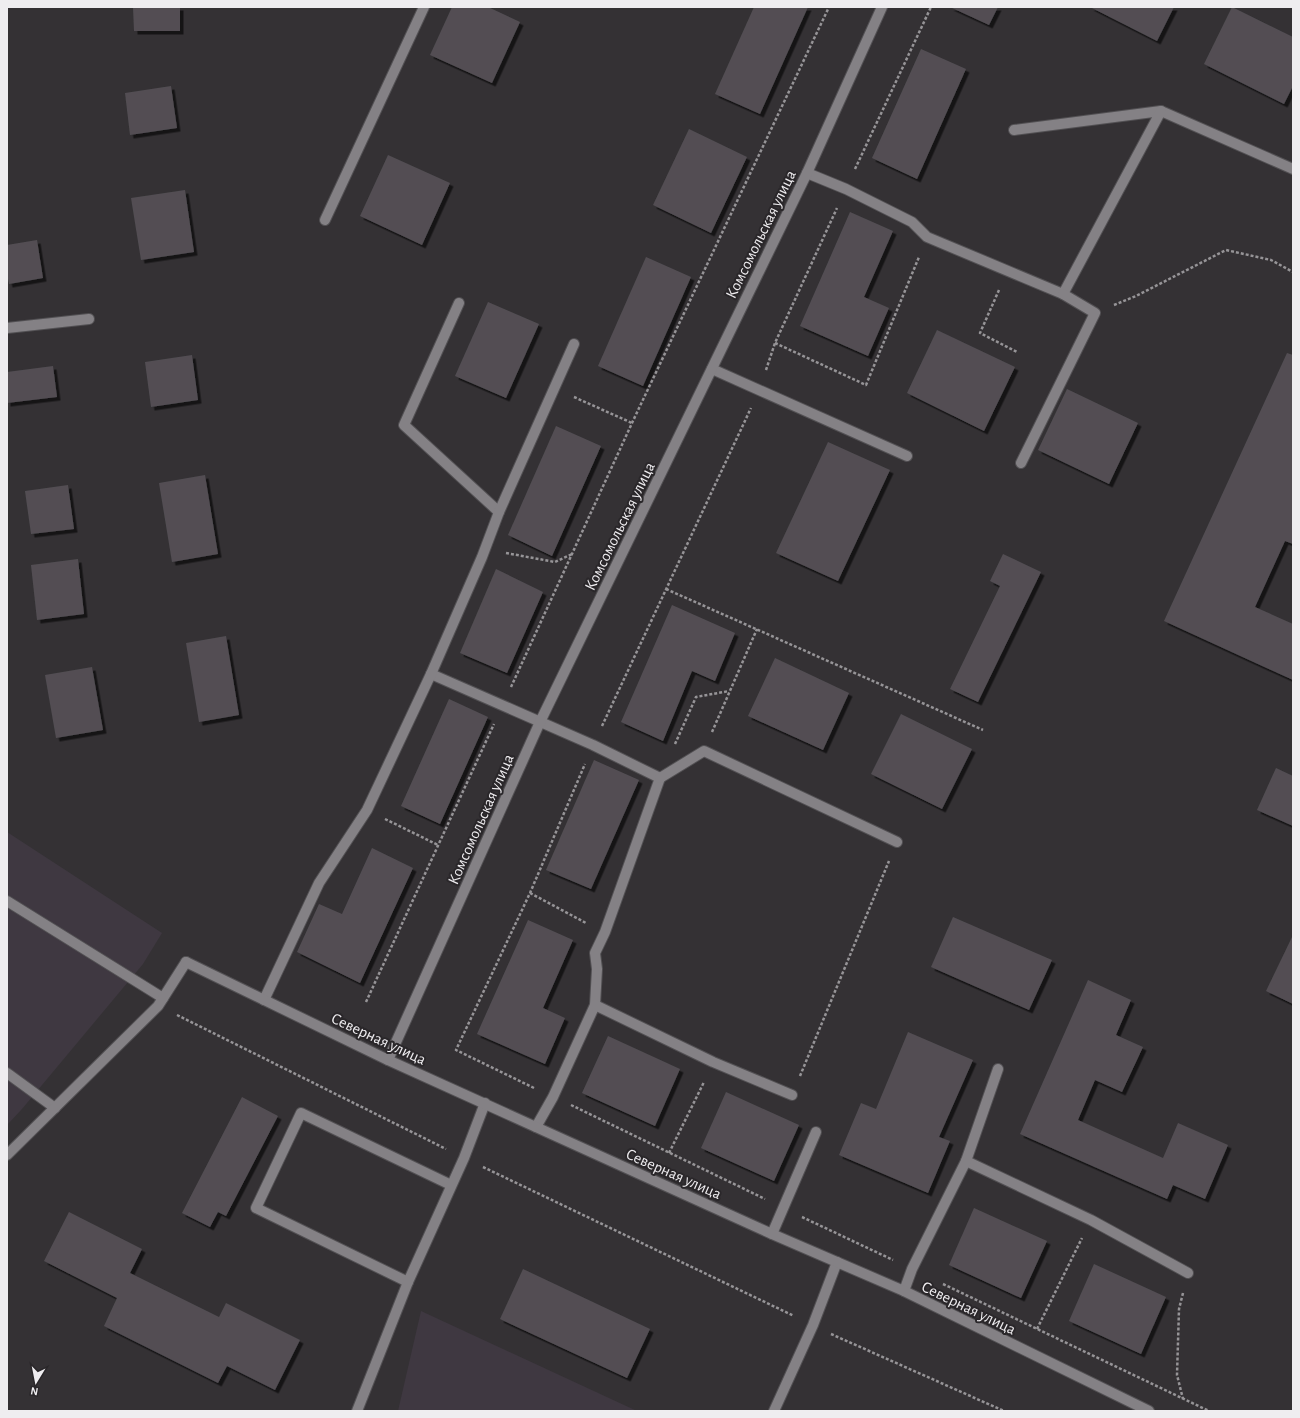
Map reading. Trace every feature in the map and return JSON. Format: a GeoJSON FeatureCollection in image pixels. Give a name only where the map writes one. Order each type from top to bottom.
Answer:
{"type":"FeatureCollection","features":[{"type":"Feature","properties":{"kind":"street"},"geometry":{"type":"LineString","coordinates":[[325,220],[424,7]]}},
{"type":"Feature","properties":{"kind":"street","name":"Комсомольская улица"},"geometry":{"type":"LineString","coordinates":[[388,1060],[540,722],[806,173],[882,7]]}},
{"type":"Feature","properties":{"kind":"street"},"geometry":{"type":"LineString","coordinates":[[1063,294],[1161,111]]}},
{"type":"Feature","properties":{"kind":"street"},"geometry":{"type":"LineString","coordinates":[[1014,130],[1161,111],[1293,169]]}},
{"type":"Feature","properties":{"kind":"street"},"geometry":{"type":"LineString","coordinates":[[806,173],[846,189],[912,222],[927,237],[1063,294],[1095,313],[1021,462]]}},
{"type":"Feature","properties":{"kind":"street"},"geometry":{"type":"LineString","coordinates":[[459,303],[404,425],[499,512]]}},
{"type":"Feature","properties":{"kind":"street"},"geometry":{"type":"LineString","coordinates":[[7,328],[89,319]]}},
{"type":"Feature","properties":{"kind":"street"},"geometry":{"type":"LineString","coordinates":[[264,1000],[319,883],[367,810],[431,674],[482,557],[499,512],[574,344]]}},
{"type":"Feature","properties":{"kind":"street"},"geometry":{"type":"LineString","coordinates":[[712,369],[907,456]]}},
{"type":"Feature","properties":{"kind":"street"},"geometry":{"type":"LineString","coordinates":[[431,674],[593,745],[660,778]]}},
{"type":"Feature","properties":{"kind":"street"},"geometry":{"type":"LineString","coordinates":[[536,1127],[553,1097],[594,1006],[597,969],[595,954],[605,932],[660,778],[704,751],[897,842]]}},
{"type":"Feature","properties":{"kind":"street"},"geometry":{"type":"LineString","coordinates":[[7,900],[161,1002],[7,1155]]}},
{"type":"Feature","properties":{"kind":"street","name":"Северная улица"},"geometry":{"type":"LineString","coordinates":[[161,1002],[186,962],[388,1060],[772,1234],[904,1292],[1149,1411]]}},
{"type":"Feature","properties":{"kind":"street"},"geometry":{"type":"LineString","coordinates":[[594,1006],[713,1062],[792,1095]]}},
{"type":"Feature","properties":{"kind":"street"},"geometry":{"type":"LineString","coordinates":[[904,1292],[912,1269],[966,1161],[998,1069]]}},
{"type":"Feature","properties":{"kind":"street"},"geometry":{"type":"LineString","coordinates":[[7,1072],[55,1108]]}},
{"type":"Feature","properties":{"kind":"street"},"geometry":{"type":"LineString","coordinates":[[357,1411],[408,1282],[464,1158],[485,1103]]}},
{"type":"Feature","properties":{"kind":"street"},"geometry":{"type":"LineString","coordinates":[[408,1282],[256,1208],[301,1113],[451,1185]]}},
{"type":"Feature","properties":{"kind":"street"},"geometry":{"type":"LineString","coordinates":[[772,1234],[816,1132]]}},
{"type":"Feature","properties":{"kind":"street"},"geometry":{"type":"LineString","coordinates":[[966,1161],[1091,1220],[1188,1273]]}},
{"type":"Feature","properties":{"kind":"street"},"geometry":{"type":"LineString","coordinates":[[774,1411],[813,1325],[837,1262]]}},
{"type":"Feature","properties":{"kind":"path"},"geometry":{"type":"LineString","coordinates":[[366,1002],[632,423],[829,7]]}},
{"type":"Feature","properties":{"kind":"path"},"geometry":{"type":"LineString","coordinates":[[931,7],[775,343],[760,390],[593,745],[530,893],[456,1050],[1037,1330],[1209,1411]]}},
{"type":"Feature","properties":{"kind":"path"},"geometry":{"type":"LineString","coordinates":[[775,343],[866,385],[927,237]]}},
{"type":"Feature","properties":{"kind":"path"},"geometry":{"type":"LineString","coordinates":[[1095,313],[1136,296],[1226,250],[1271,260],[1293,272]]}},
{"type":"Feature","properties":{"kind":"path"},"geometry":{"type":"LineString","coordinates":[[1008,271],[980,333],[1017,352]]}},
{"type":"Feature","properties":{"kind":"path"},"geometry":{"type":"LineString","coordinates":[[554,388],[632,423]]}},
{"type":"Feature","properties":{"kind":"path"},"geometry":{"type":"LineString","coordinates":[[482,557],[501,552],[555,562],[572,554]]}},
{"type":"Feature","properties":{"kind":"path"},"geometry":{"type":"LineString","coordinates":[[666,589],[983,730]]}},
{"type":"Feature","properties":{"kind":"path"},"geometry":{"type":"LineString","coordinates":[[704,751],[757,629]]}},
{"type":"Feature","properties":{"kind":"path"},"geometry":{"type":"LineString","coordinates":[[660,778],[696,697],[730,691]]}},
{"type":"Feature","properties":{"kind":"path"},"geometry":{"type":"LineString","coordinates":[[367,810],[438,845]]}},
{"type":"Feature","properties":{"kind":"path"},"geometry":{"type":"LineString","coordinates":[[792,1095],[897,842]]}},
{"type":"Feature","properties":{"kind":"path"},"geometry":{"type":"LineString","coordinates":[[530,893],[605,932]]}},
{"type":"Feature","properties":{"kind":"path"},"geometry":{"type":"LineString","coordinates":[[161,1002],[464,1158],[813,1325],[1004,1411]]}},
{"type":"Feature","properties":{"kind":"path"},"geometry":{"type":"LineString","coordinates":[[669,1153],[713,1062]]}},
{"type":"Feature","properties":{"kind":"path"},"geometry":{"type":"LineString","coordinates":[[1037,1330],[1091,1220]]}},
{"type":"Feature","properties":{"kind":"path"},"geometry":{"type":"LineString","coordinates":[[1184,1399],[1177,1375],[1179,1316],[1188,1273]]}},
{"type":"Feature","properties":{"kind":"shaded area"},"geometry":{"type":"Polygon","coordinates":[[[7,832],[162,933],[143,964],[7,1125],[7,832]]]}},
{"type":"Feature","properties":{"kind":"shaded area"},"geometry":{"type":"Polygon","coordinates":[[[421,1311],[637,1411],[398,1411],[421,1311]]]}},
{"type":"Feature","properties":{"kind":"building"},"geometry":{"type":"Polygon","coordinates":[[[133,7],[180,7],[180,31],[134,31],[133,7]]]}},
{"type":"Feature","properties":{"kind":"building"},"geometry":{"type":"Polygon","coordinates":[[[452,7],[488,7],[520,22],[492,83],[430,55],[452,7]]]}},
{"type":"Feature","properties":{"kind":"building"},"geometry":{"type":"Polygon","coordinates":[[[754,7],[808,7],[760,114],[715,94],[754,7]]]}},
{"type":"Feature","properties":{"kind":"building"},"geometry":{"type":"Polygon","coordinates":[[[950,7],[998,7],[989,25],[950,7]]]}},
{"type":"Feature","properties":{"kind":"building"},"geometry":{"type":"Polygon","coordinates":[[[1090,7],[1174,7],[1157,41],[1090,7]]]}},
{"type":"Feature","properties":{"kind":"building"},"geometry":{"type":"Polygon","coordinates":[[[1232,7],[1293,37],[1293,86],[1284,104],[1204,64],[1232,7]]]}},
{"type":"Feature","properties":{"kind":"building"},"geometry":{"type":"Polygon","coordinates":[[[921,49],[966,69],[917,179],[872,158],[921,49]]]}},
{"type":"Feature","properties":{"kind":"building"},"geometry":{"type":"Polygon","coordinates":[[[171,86],[177,128],[130,135],[125,93],[171,86]]]}},
{"type":"Feature","properties":{"kind":"building"},"geometry":{"type":"Polygon","coordinates":[[[689,129],[747,157],[711,233],[653,205],[689,129]]]}},
{"type":"Feature","properties":{"kind":"building"},"geometry":{"type":"Polygon","coordinates":[[[388,155],[450,183],[422,245],[360,216],[388,155]]]}},
{"type":"Feature","properties":{"kind":"building"},"geometry":{"type":"Polygon","coordinates":[[[185,190],[194,252],[141,260],[131,198],[185,190]]]}},
{"type":"Feature","properties":{"kind":"building"},"geometry":{"type":"Polygon","coordinates":[[[850,212],[893,231],[864,297],[889,308],[868,356],[800,326],[850,212]]]}},
{"type":"Feature","properties":{"kind":"building"},"geometry":{"type":"Polygon","coordinates":[[[37,240],[43,278],[9,284],[7,274],[7,245],[37,240]]]}},
{"type":"Feature","properties":{"kind":"building"},"geometry":{"type":"Polygon","coordinates":[[[646,257],[691,277],[643,386],[598,366],[646,257]]]}},
{"type":"Feature","properties":{"kind":"building"},"geometry":{"type":"Polygon","coordinates":[[[488,302],[539,324],[506,398],[455,376],[488,302]]]}},
{"type":"Feature","properties":{"kind":"building"},"geometry":{"type":"Polygon","coordinates":[[[937,330],[1015,367],[984,431],[907,393],[937,330]]]}},
{"type":"Feature","properties":{"kind":"building"},"geometry":{"type":"Polygon","coordinates":[[[1287,353],[1293,355],[1293,544],[1285,541],[1255,607],[1293,624],[1293,680],[1164,621],[1287,353]]]}},
{"type":"Feature","properties":{"kind":"building"},"geometry":{"type":"Polygon","coordinates":[[[192,355],[198,400],[151,407],[145,362],[192,355]]]}},
{"type":"Feature","properties":{"kind":"building"},"geometry":{"type":"Polygon","coordinates":[[[53,366],[57,397],[7,403],[7,372],[53,366]]]}},
{"type":"Feature","properties":{"kind":"building"},"geometry":{"type":"Polygon","coordinates":[[[1067,389],[1138,423],[1109,484],[1038,450],[1067,389]]]}},
{"type":"Feature","properties":{"kind":"building"},"geometry":{"type":"Polygon","coordinates":[[[556,426],[601,446],[552,556],[508,535],[556,426]]]}},
{"type":"Feature","properties":{"kind":"building"},"geometry":{"type":"Polygon","coordinates":[[[828,442],[890,470],[838,581],[776,553],[828,442]]]}},
{"type":"Feature","properties":{"kind":"building"},"geometry":{"type":"Polygon","coordinates":[[[205,475],[218,554],[172,562],[159,483],[205,475]]]}},
{"type":"Feature","properties":{"kind":"building"},"geometry":{"type":"Polygon","coordinates":[[[68,485],[74,529],[31,534],[25,491],[68,485]]]}},
{"type":"Feature","properties":{"kind":"building"},"geometry":{"type":"Polygon","coordinates":[[[1003,554],[1041,572],[978,702],[950,689],[1000,586],[990,581],[1003,554]]]}},
{"type":"Feature","properties":{"kind":"building"},"geometry":{"type":"Polygon","coordinates":[[[78,559],[84,614],[37,620],[31,565],[78,559]]]}},
{"type":"Feature","properties":{"kind":"building"},"geometry":{"type":"Polygon","coordinates":[[[496,569],[543,592],[507,673],[460,653],[496,569]]]}},
{"type":"Feature","properties":{"kind":"building"},"geometry":{"type":"Polygon","coordinates":[[[672,605],[735,633],[715,681],[692,671],[663,741],[621,722],[672,605]]]}},
{"type":"Feature","properties":{"kind":"building"},"geometry":{"type":"Polygon","coordinates":[[[226,636],[239,715],[199,722],[186,643],[226,636]]]}},
{"type":"Feature","properties":{"kind":"building"},"geometry":{"type":"Polygon","coordinates":[[[775,658],[849,693],[823,750],[748,716],[775,658]]]}},
{"type":"Feature","properties":{"kind":"building"},"geometry":{"type":"Polygon","coordinates":[[[92,667],[103,730],[56,738],[45,675],[92,667]]]}},
{"type":"Feature","properties":{"kind":"building"},"geometry":{"type":"Polygon","coordinates":[[[449,699],[488,717],[440,824],[401,806],[449,699]]]}},
{"type":"Feature","properties":{"kind":"building"},"geometry":{"type":"Polygon","coordinates":[[[901,714],[972,749],[942,809],[871,774],[901,714]]]}},
{"type":"Feature","properties":{"kind":"building"},"geometry":{"type":"Polygon","coordinates":[[[594,760],[639,780],[591,889],[546,870],[594,760]]]}},
{"type":"Feature","properties":{"kind":"building"},"geometry":{"type":"Polygon","coordinates":[[[1276,768],[1293,776],[1293,826],[1257,810],[1276,768]]]}},
{"type":"Feature","properties":{"kind":"building"},"geometry":{"type":"Polygon","coordinates":[[[372,848],[413,868],[360,983],[297,952],[319,904],[342,914],[372,848]]]}},
{"type":"Feature","properties":{"kind":"building"},"geometry":{"type":"Polygon","coordinates":[[[953,917],[1052,960],[1029,1010],[931,967],[953,917]]]}},
{"type":"Feature","properties":{"kind":"building"},"geometry":{"type":"Polygon","coordinates":[[[528,920],[573,940],[543,1008],[565,1018],[545,1064],[477,1034],[528,920]]]}},
{"type":"Feature","properties":{"kind":"building"},"geometry":{"type":"Polygon","coordinates":[[[1293,935],[1293,1004],[1266,991],[1293,935]]]}},
{"type":"Feature","properties":{"kind":"building"},"geometry":{"type":"Polygon","coordinates":[[[1088,980],[1131,1000],[1116,1035],[1143,1047],[1122,1092],[1095,1080],[1078,1120],[1163,1158],[1178,1123],[1228,1145],[1205,1199],[1173,1185],[1167,1199],[1020,1134],[1088,980]]]}},
{"type":"Feature","properties":{"kind":"building"},"geometry":{"type":"Polygon","coordinates":[[[908,1032],[973,1060],[939,1137],[950,1141],[928,1193],[839,1155],[861,1103],[876,1109],[908,1032]]]}},
{"type":"Feature","properties":{"kind":"building"},"geometry":{"type":"Polygon","coordinates":[[[608,1036],[680,1069],[655,1126],[582,1093],[608,1036]]]}},
{"type":"Feature","properties":{"kind":"building"},"geometry":{"type":"Polygon","coordinates":[[[726,1092],[799,1125],[774,1181],[701,1148],[726,1092]]]}},
{"type":"Feature","properties":{"kind":"building"},"geometry":{"type":"Polygon","coordinates":[[[242,1097],[278,1116],[226,1216],[218,1212],[210,1227],[182,1213],[242,1097]]]}},
{"type":"Feature","properties":{"kind":"building"},"geometry":{"type":"Polygon","coordinates":[[[974,1208],[1047,1241],[1021,1298],[949,1265],[974,1208]]]}},
{"type":"Feature","properties":{"kind":"building"},"geometry":{"type":"Polygon","coordinates":[[[69,1212],[142,1249],[130,1273],[219,1317],[226,1303],[300,1340],[275,1390],[227,1366],[218,1383],[104,1326],[117,1298],[44,1261],[69,1212]]]}},
{"type":"Feature","properties":{"kind":"building"},"geometry":{"type":"Polygon","coordinates":[[[1094,1264],[1166,1297],[1141,1354],[1069,1321],[1094,1264]]]}},
{"type":"Feature","properties":{"kind":"building"},"geometry":{"type":"Polygon","coordinates":[[[523,1269],[650,1329],[627,1378],[500,1319],[523,1269]]]}}]}
